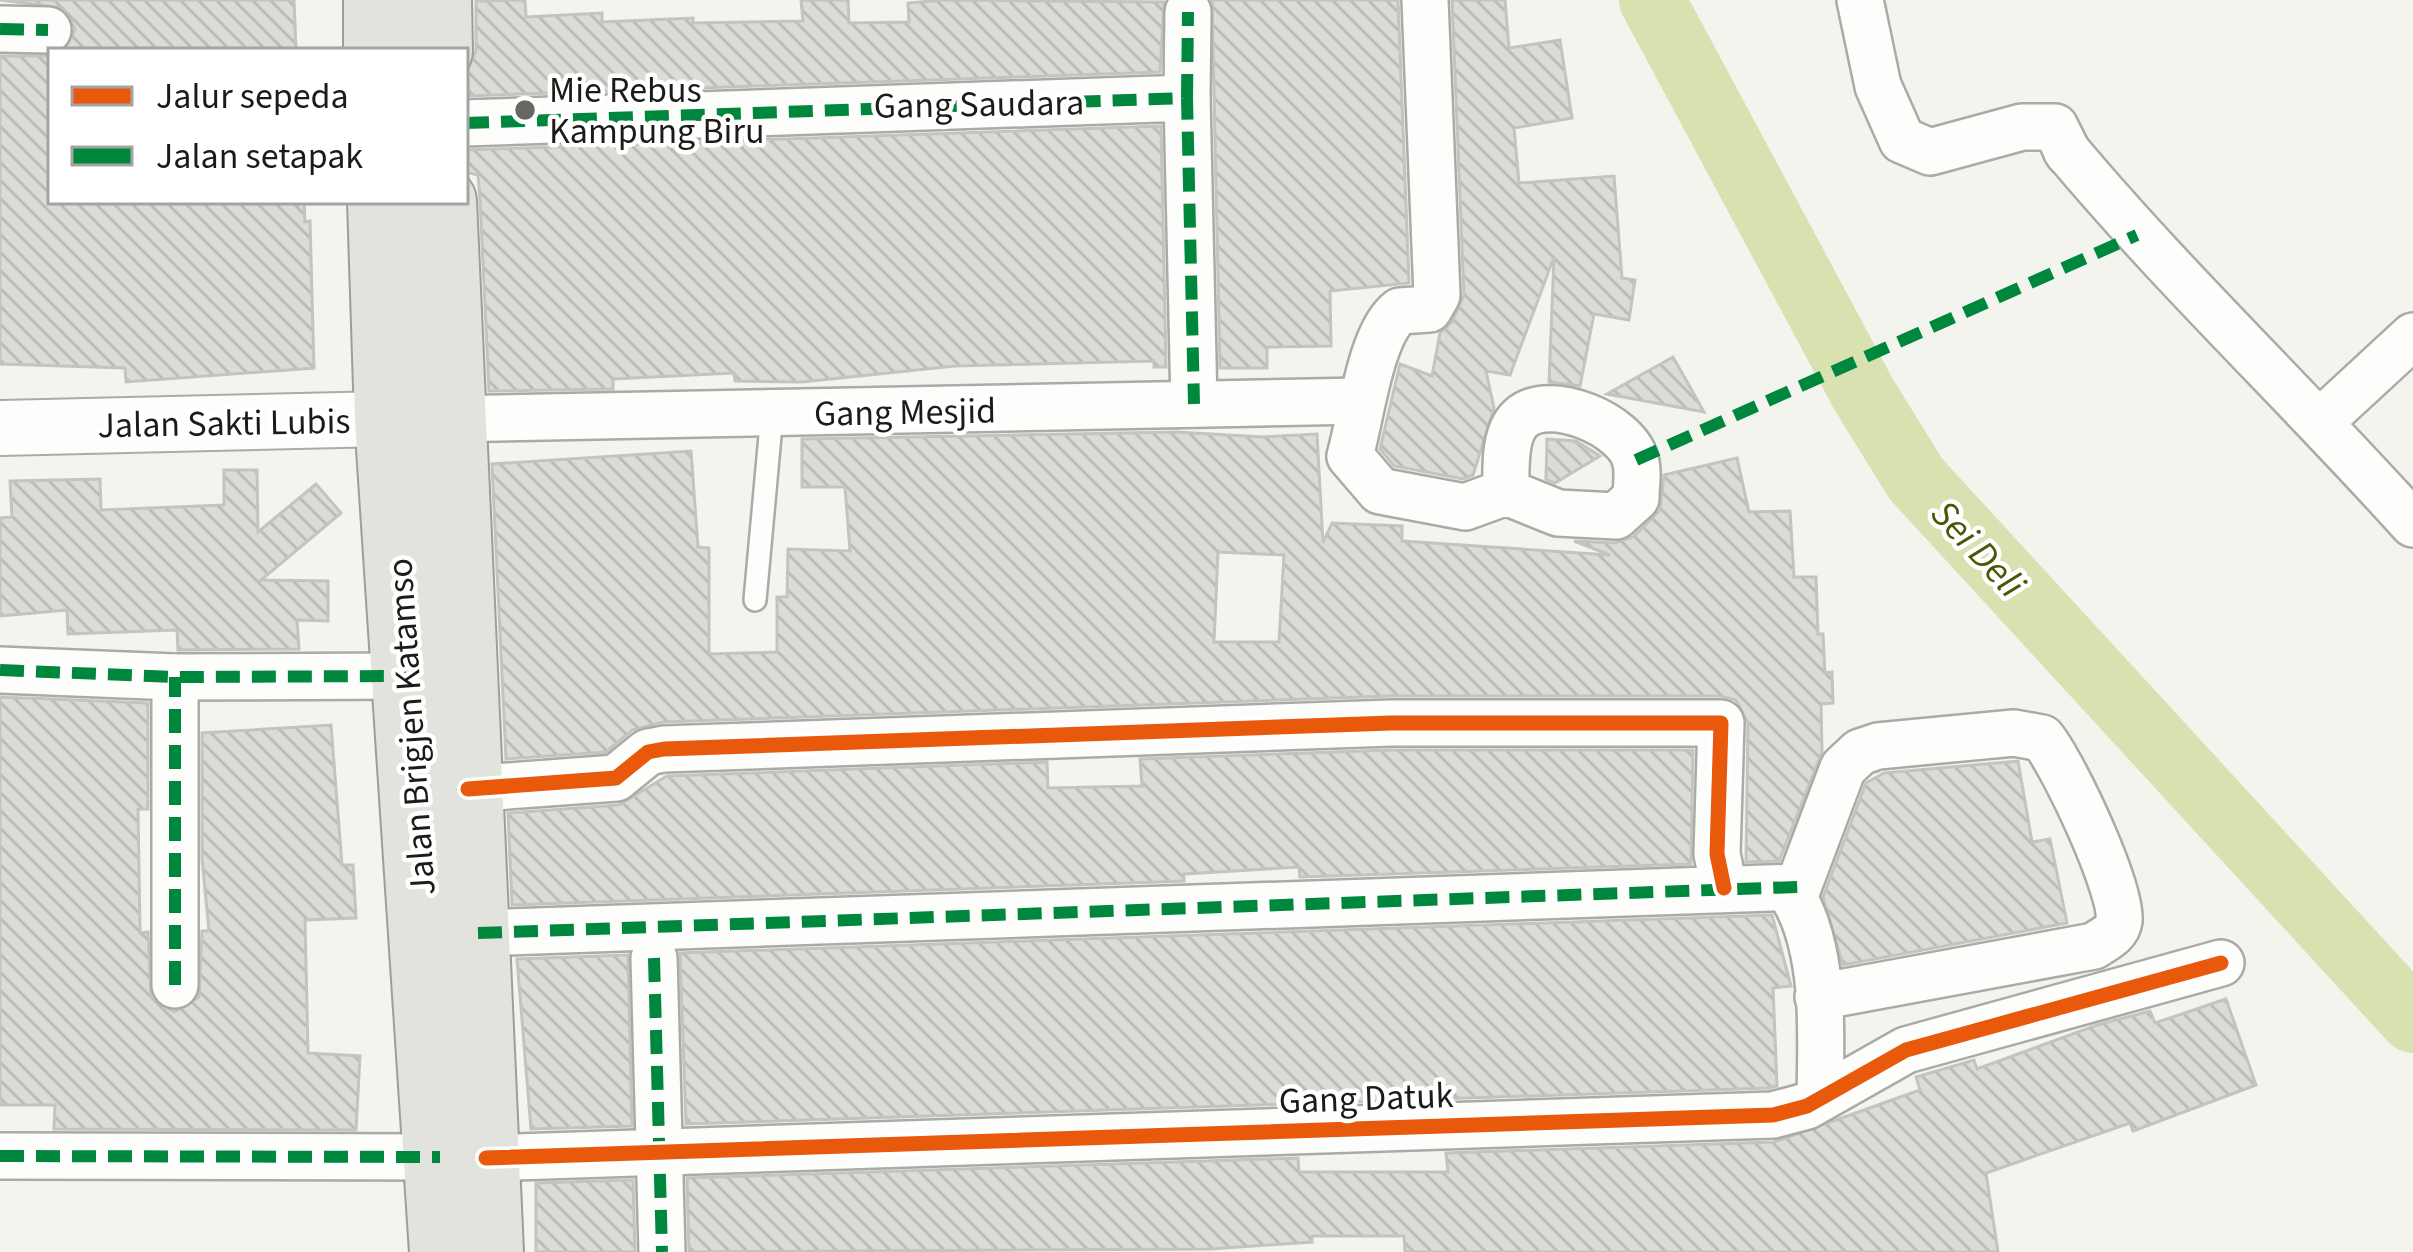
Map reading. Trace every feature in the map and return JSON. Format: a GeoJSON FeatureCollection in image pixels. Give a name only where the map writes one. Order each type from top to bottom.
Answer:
{"type":"FeatureCollection","features":[{"type":"Feature","properties":{"kind":"main road"},"geometry":{"type":"LineString","coordinates":[[377,0],[377,48]]}},
{"type":"Feature","properties":{"kind":"main road"},"geometry":{"type":"LineString","coordinates":[[438,0],[439,48]]}},
{"type":"Feature","properties":{"kind":"main road","name":"Jalan Brigjen Katamso"},"geometry":{"type":"LineString","coordinates":[[382,204],[418,418],[468,789],[478,933],[463,1158],[443,1252]]}},
{"type":"Feature","properties":{"kind":"main road","name":"Jalan Brigjen Katamso"},"geometry":{"type":"LineString","coordinates":[[443,204],[418,418],[406,676],[463,1158],[490,1252]]}},
{"type":"Feature","properties":{"kind":"street"},"geometry":{"type":"LineString","coordinates":[[1425,0],[1437,295],[1429,309],[1400,311],[1391,318],[1361,401],[1350,455],[1380,490],[1466,507],[1506,492]]}},
{"type":"Feature","properties":{"kind":"street"},"geometry":{"type":"LineString","coordinates":[[1860,0],[1878,86],[1902,140],[1930,152],[2022,128],[2055,127],[2067,151],[2138,235],[2320,421],[2413,524]]}},
{"type":"Feature","properties":{"kind":"street"},"geometry":{"type":"LineString","coordinates":[[1188,12],[1194,404]]}},
{"type":"Feature","properties":{"kind":"street"},"geometry":{"type":"LineString","coordinates":[[0,28],[48,30]]}},
{"type":"Feature","properties":{"kind":"street","name":"Gang Saudara"},"geometry":{"type":"LineString","coordinates":[[468,123],[1187,98]]}},
{"type":"Feature","properties":{"kind":"street"},"geometry":{"type":"LineString","coordinates":[[2320,421],[2413,336]]}},
{"type":"Feature","properties":{"kind":"street","name":"Gang Mesjid"},"geometry":{"type":"LineString","coordinates":[[418,418],[1361,401]]}},
{"type":"Feature","properties":{"kind":"street","name":"Jalan Sakti Lubis"},"geometry":{"type":"LineString","coordinates":[[0,428],[418,418]]}},
{"type":"Feature","properties":{"kind":"street"},"geometry":{"type":"LineString","coordinates":[[0,670],[175,677],[406,676]]}},
{"type":"Feature","properties":{"kind":"street"},"geometry":{"type":"LineString","coordinates":[[175,677],[175,985]]}},
{"type":"Feature","properties":{"kind":"street"},"geometry":{"type":"LineString","coordinates":[[468,789],[616,778],[648,752],[664,748],[1390,723],[1721,723],[1718,854],[1724,888]]}},
{"type":"Feature","properties":{"kind":"street"},"geometry":{"type":"LineString","coordinates":[[1818,997],[2093,946],[2114,934],[2119,923],[2115,891],[2042,738],[2014,733],[1860,752],[1843,768],[1794,898],[1805,923],[1818,997],[1820,1098]]}},
{"type":"Feature","properties":{"kind":"street"},"geometry":{"type":"LineString","coordinates":[[478,933],[1798,887]]}},
{"type":"Feature","properties":{"kind":"street"},"geometry":{"type":"LineString","coordinates":[[654,958],[662,1252]]}},
{"type":"Feature","properties":{"kind":"street","name":"Gang Datuk"},"geometry":{"type":"LineString","coordinates":[[0,1156],[659,1154],[1773,1115],[1820,1098],[1906,1050],[2221,963]]}},
{"type":"Feature","properties":{"kind":"lane"},"geometry":{"type":"LineString","coordinates":[[755,600],[772,413]]}},
{"type":"Feature","properties":{"kind":"building"},"geometry":{"type":"Polygon","coordinates":[[[0,0],[294,0],[296,48],[66,48],[75,29],[63,8],[0,0]]]}},
{"type":"Feature","properties":{"kind":"building"},"geometry":{"type":"Polygon","coordinates":[[[525,0],[526,17],[602,13],[602,22],[693,18],[693,23],[803,21],[801,0],[848,0],[849,23],[909,22],[908,3],[943,0],[1164,2],[1160,72],[468,96],[468,69],[476,51],[476,1],[525,0]]]}},
{"type":"Feature","properties":{"kind":"building"},"geometry":{"type":"Polygon","coordinates":[[[1212,0],[1398,0],[1409,283],[1330,291],[1331,346],[1267,347],[1267,368],[1220,368],[1212,0]]]}},
{"type":"Feature","properties":{"kind":"building"},"geometry":{"type":"Polygon","coordinates":[[[1452,0],[1505,0],[1509,48],[1560,40],[1572,118],[1514,128],[1519,183],[1614,176],[1622,278],[1635,280],[1629,320],[1594,314],[1580,386],[1549,382],[1554,257],[1510,375],[1486,371],[1494,408],[1473,475],[1463,479],[1394,466],[1380,449],[1400,364],[1432,376],[1440,333],[1452,322],[1464,295],[1452,0]]]}},
{"type":"Feature","properties":{"kind":"building"},"geometry":{"type":"Polygon","coordinates":[[[0,56],[48,56],[48,204],[304,204],[305,222],[310,221],[314,368],[126,382],[125,368],[0,364],[0,56]]]}},
{"type":"Feature","properties":{"kind":"building"},"geometry":{"type":"Polygon","coordinates":[[[1161,126],[1166,367],[1154,367],[1154,361],[955,366],[802,382],[735,381],[734,373],[613,379],[613,389],[489,391],[478,175],[468,173],[468,150],[1161,126]]]}},
{"type":"Feature","properties":{"kind":"building"},"geometry":{"type":"Polygon","coordinates":[[[1673,357],[1704,412],[1607,394],[1673,357]]]}},
{"type":"Feature","properties":{"kind":"building"},"geometry":{"type":"Polygon","coordinates":[[[1317,434],[1323,543],[1332,523],[1402,526],[1402,541],[1610,555],[1574,541],[1615,543],[1633,537],[1660,510],[1664,475],[1737,458],[1749,512],[1790,511],[1794,577],[1816,577],[1818,634],[1823,634],[1825,673],[1832,672],[1833,703],[1821,704],[1822,752],[1779,861],[1746,862],[1748,723],[1736,700],[1721,696],[1391,696],[663,722],[632,730],[606,752],[506,759],[492,464],[691,451],[698,547],[709,548],[709,654],[777,652],[777,597],[787,597],[788,549],[850,551],[845,487],[802,487],[802,439],[1317,434]],[[1218,552],[1214,642],[1279,642],[1284,555],[1218,552]]]}},
{"type":"Feature","properties":{"kind":"building"},"geometry":{"type":"Polygon","coordinates":[[[1547,439],[1576,441],[1600,456],[1555,483],[1546,479],[1547,439]]]}},
{"type":"Feature","properties":{"kind":"building"},"geometry":{"type":"Polygon","coordinates":[[[224,470],[257,470],[258,532],[316,484],[341,513],[261,580],[328,581],[328,621],[297,620],[299,649],[178,650],[177,630],[68,634],[67,610],[0,616],[0,518],[12,517],[10,481],[100,479],[101,510],[224,505],[224,470]]]}},
{"type":"Feature","properties":{"kind":"building"},"geometry":{"type":"Polygon","coordinates":[[[0,697],[148,703],[148,809],[138,809],[140,933],[148,932],[151,997],[174,1012],[199,997],[202,931],[209,931],[202,859],[202,733],[331,725],[342,865],[353,865],[356,918],[305,920],[308,1053],[360,1056],[356,1130],[54,1129],[55,1105],[0,1105],[0,697]]]}},
{"type":"Feature","properties":{"kind":"building"},"geometry":{"type":"Polygon","coordinates":[[[1391,750],[1693,750],[1691,864],[1300,877],[1299,867],[1184,874],[1184,881],[512,905],[508,813],[619,805],[667,776],[1047,762],[1048,788],[1142,786],[1140,759],[1391,750]]]}},
{"type":"Feature","properties":{"kind":"building"},"geometry":{"type":"Polygon","coordinates":[[[2018,761],[2032,842],[2050,839],[2067,923],[1843,965],[1823,897],[1866,783],[1884,773],[2018,761]]]}},
{"type":"Feature","properties":{"kind":"building"},"geometry":{"type":"Polygon","coordinates":[[[1772,915],[1791,986],[1773,988],[1777,1086],[1769,1088],[686,1124],[680,953],[1772,915]]]}},
{"type":"Feature","properties":{"kind":"building"},"geometry":{"type":"Polygon","coordinates":[[[628,955],[632,1126],[531,1129],[517,959],[628,955]]]}},
{"type":"Feature","properties":{"kind":"building"},"geometry":{"type":"Polygon","coordinates":[[[2226,999],[2256,1085],[2133,1131],[2130,1123],[1986,1173],[1998,1252],[1405,1252],[1404,1236],[1312,1236],[1312,1242],[1210,1249],[689,1252],[687,1178],[1298,1158],[1299,1172],[1448,1172],[1446,1153],[1774,1142],[1920,1090],[1916,1077],[1974,1060],[1977,1069],[2097,1025],[2150,1011],[2155,1023],[2226,999]]]}},
{"type":"Feature","properties":{"kind":"building"},"geometry":{"type":"Polygon","coordinates":[[[633,1180],[635,1252],[536,1252],[536,1183],[633,1180]]]}},
{"type":"Feature","properties":{"kind":"waterway","name":"Sei Deli"},"geometry":{"type":"LineString","coordinates":[[1652,0],[1864,395],[1916,479],[2413,1020]]}},
{"type":"Feature","properties":{"kind":"marked path"},"geometry":{"type":"LineString","coordinates":[[1187,98],[1188,12]]}},
{"type":"Feature","properties":{"kind":"marked path"},"geometry":{"type":"LineString","coordinates":[[0,29],[48,30]]}},
{"type":"Feature","properties":{"kind":"marked path"},"geometry":{"type":"LineString","coordinates":[[468,123],[1187,98],[1194,404]]}},
{"type":"Feature","properties":{"kind":"marked path"},"geometry":{"type":"LineString","coordinates":[[1636,460],[2137,235]]}},
{"type":"Feature","properties":{"kind":"marked path"},"geometry":{"type":"LineString","coordinates":[[0,670],[175,677],[406,676]]}},
{"type":"Feature","properties":{"kind":"marked path"},"geometry":{"type":"LineString","coordinates":[[175,677],[175,985]]}},
{"type":"Feature","properties":{"kind":"marked path"},"geometry":{"type":"LineString","coordinates":[[478,933],[1798,887]]}},
{"type":"Feature","properties":{"kind":"marked path"},"geometry":{"type":"LineString","coordinates":[[654,958],[662,1252]]}},
{"type":"Feature","properties":{"kind":"marked path"},"geometry":{"type":"LineString","coordinates":[[0,1156],[440,1157]]}},
{"type":"Feature","properties":{"kind":"cycle path"},"geometry":{"type":"LineString","coordinates":[[468,789],[616,778],[648,752],[664,749],[1391,723],[1721,723],[1717,854],[1724,888]]}},
{"type":"Feature","properties":{"kind":"cycle path"},"geometry":{"type":"LineString","coordinates":[[486,1158],[1773,1115],[1807,1106],[1906,1050],[2221,963]]}},
{"type":"Feature","properties":{"kind":"place","name":"Mie Rebus Kampung Biru"},"geometry":{"type":"Point","coordinates":[525,110]}}]}
